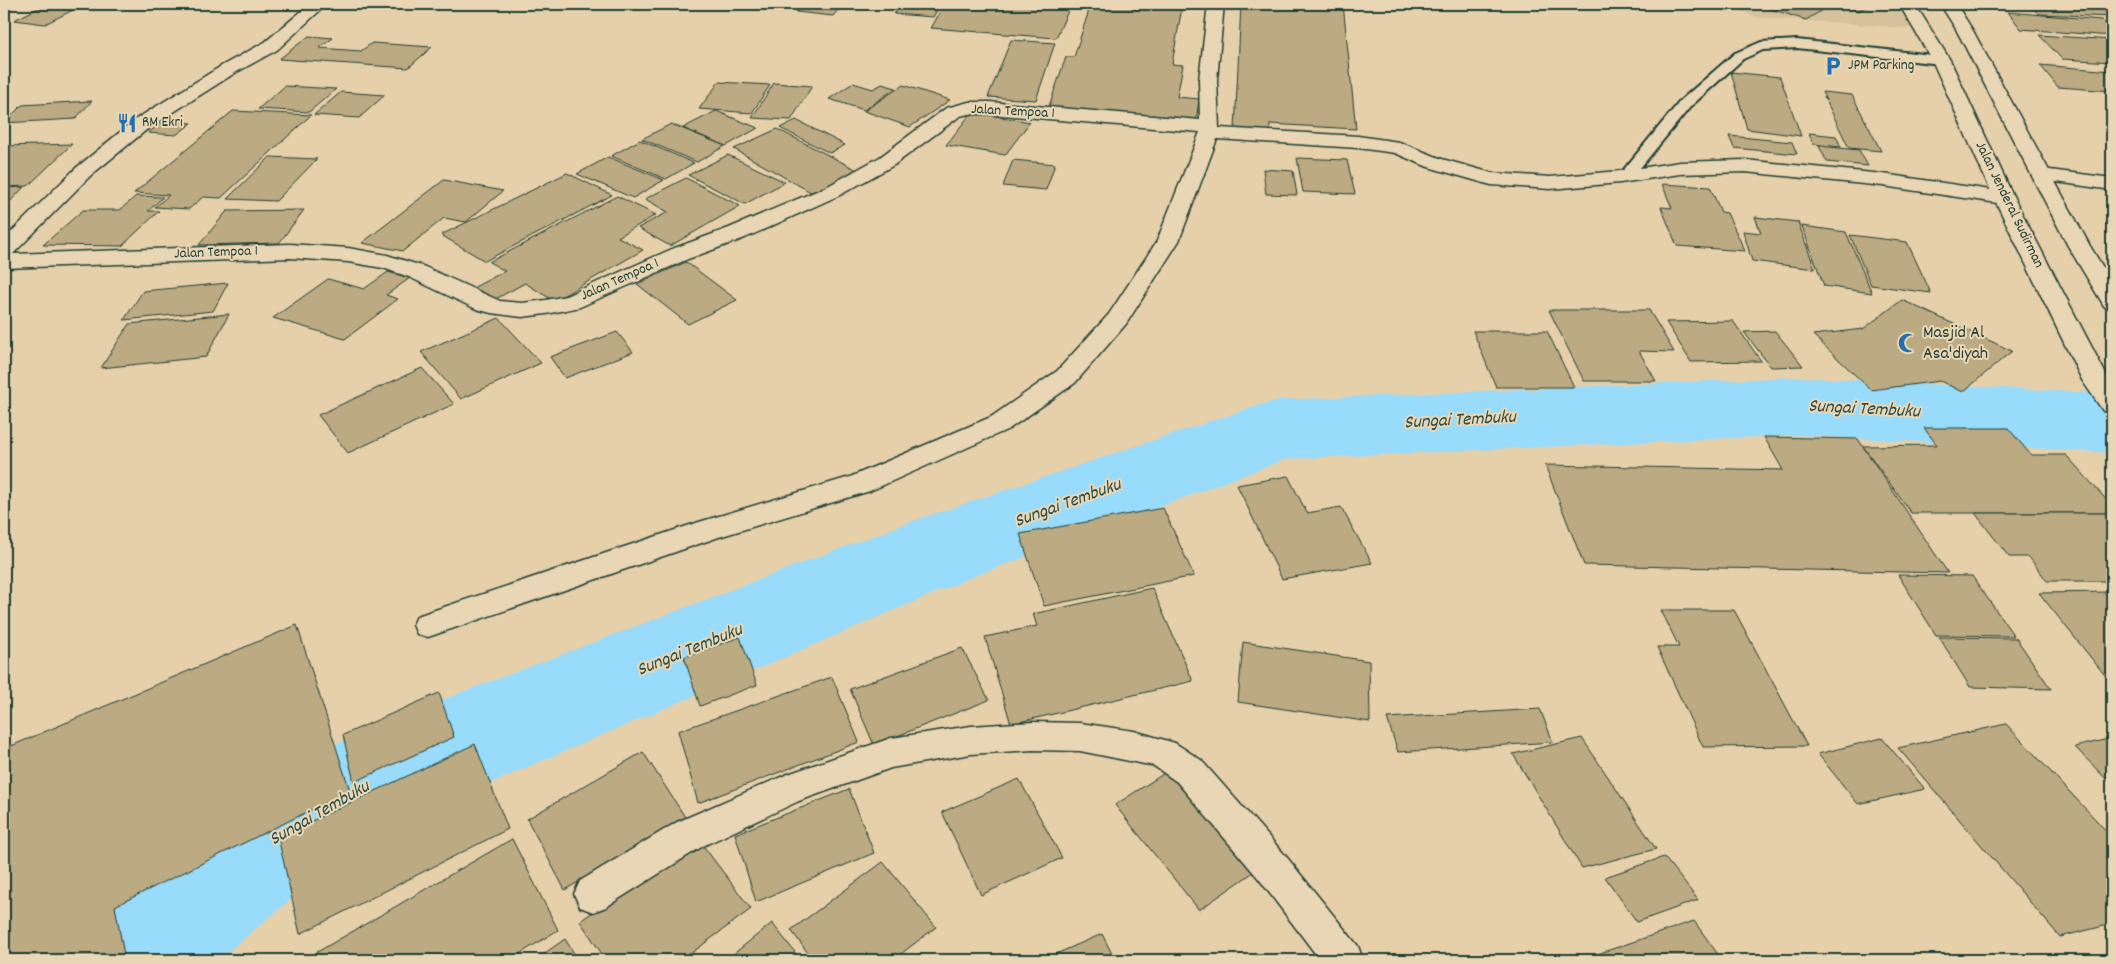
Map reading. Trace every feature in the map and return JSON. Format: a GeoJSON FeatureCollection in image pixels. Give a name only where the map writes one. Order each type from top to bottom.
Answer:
{"type":"FeatureCollection","features":[{"type":"Feature","properties":{"kind":"main road"},"geometry":{"type":"LineString","coordinates":[[4,251],[83,172],[143,123],[213,79],[271,46],[320,4]]}},
{"type":"Feature","properties":{"kind":"main road"},"geometry":{"type":"LineString","coordinates":[[428,625],[709,529],[860,484],[1000,423],[1066,377],[1118,319],[1168,241],[1209,130],[1208,80],[1216,4]]}},
{"type":"Feature","properties":{"kind":"main road","name":"Jalan Jenderal Sudirman"},"geometry":{"type":"LineString","coordinates":[[1907,4],[1941,60],[2004,198],[2095,380],[2112,405]]}},
{"type":"Feature","properties":{"kind":"main road"},"geometry":{"type":"LineString","coordinates":[[1948,4],[1964,29],[2079,246],[2112,301]]}},
{"type":"Feature","properties":{"kind":"main road","name":"Jalan Tempoa 1"},"geometry":{"type":"LineString","coordinates":[[4,261],[272,251],[348,255],[387,262],[417,272],[484,304],[522,310],[572,302],[680,254],[737,233],[833,191],[887,161],[954,112],[969,108],[990,108],[1209,130],[1358,142],[1399,148],[1435,164],[1491,179],[1550,183],[1626,176],[1680,168],[1745,166],[1883,180],[2004,198]]}},
{"type":"Feature","properties":{"kind":"main road"},"geometry":{"type":"LineString","coordinates":[[2042,175],[2112,184]]}},
{"type":"Feature","properties":{"kind":"main road"},"geometry":{"type":"LineString","coordinates":[[593,894],[699,830],[788,789],[891,753],[971,740],[1033,736],[1080,737],[1163,753],[1189,771],[1272,867],[1344,960]]}},
{"type":"Feature","properties":{"kind":"lane"},"geometry":{"type":"LineString","coordinates":[[1626,176],[1686,103],[1739,56],[1761,46],[1797,44],[1941,60]]}},
{"type":"Feature","properties":{"kind":"shaded area"},"geometry":{"type":"Polygon","coordinates":[[[1725,4],[1906,4],[1921,29],[1755,17],[1725,4]]]}},
{"type":"Feature","properties":{"kind":"building"},"geometry":{"type":"Polygon","coordinates":[[[47,4],[85,4],[45,24],[14,20],[47,4]]]}},
{"type":"Feature","properties":{"kind":"building"},"geometry":{"type":"Polygon","coordinates":[[[804,4],[843,4],[833,16],[796,12],[804,4]]]}},
{"type":"Feature","properties":{"kind":"building"},"geometry":{"type":"Polygon","coordinates":[[[902,4],[941,4],[933,17],[894,14],[902,4]]]}},
{"type":"Feature","properties":{"kind":"building"},"geometry":{"type":"Polygon","coordinates":[[[945,4],[1071,4],[1056,38],[931,28],[945,4]]]}},
{"type":"Feature","properties":{"kind":"building"},"geometry":{"type":"Polygon","coordinates":[[[1091,4],[1182,7],[1172,64],[1183,65],[1177,97],[1199,99],[1196,123],[1047,112],[1066,57],[1074,57],[1091,4]]]}},
{"type":"Feature","properties":{"kind":"building"},"geometry":{"type":"Polygon","coordinates":[[[1137,4],[1182,4],[1182,7],[1137,4]]]}},
{"type":"Feature","properties":{"kind":"building"},"geometry":{"type":"Polygon","coordinates":[[[1241,4],[1343,4],[1356,129],[1270,124],[1270,131],[1235,129],[1241,4]]]}},
{"type":"Feature","properties":{"kind":"building"},"geometry":{"type":"Polygon","coordinates":[[[1755,4],[1832,4],[1806,20],[1755,4]]]}},
{"type":"Feature","properties":{"kind":"building"},"geometry":{"type":"Polygon","coordinates":[[[1835,4],[1870,4],[1859,11],[1835,4]]]}},
{"type":"Feature","properties":{"kind":"building"},"geometry":{"type":"Polygon","coordinates":[[[2028,4],[2112,4],[2112,17],[2039,14],[2028,4]]]}},
{"type":"Feature","properties":{"kind":"building"},"geometry":{"type":"Polygon","coordinates":[[[2008,12],[2102,20],[2112,31],[2112,36],[2021,29],[2008,12]]]}},
{"type":"Feature","properties":{"kind":"building"},"geometry":{"type":"Polygon","coordinates":[[[2039,35],[2112,40],[2112,62],[2062,59],[2039,35]]]}},
{"type":"Feature","properties":{"kind":"building"},"geometry":{"type":"Polygon","coordinates":[[[309,36],[333,38],[319,48],[361,51],[372,43],[432,47],[408,68],[279,59],[309,36]]]}},
{"type":"Feature","properties":{"kind":"building"},"geometry":{"type":"Polygon","coordinates":[[[1011,40],[1055,43],[1036,100],[988,97],[1011,40]]]}},
{"type":"Feature","properties":{"kind":"building"},"geometry":{"type":"Polygon","coordinates":[[[2040,65],[2112,71],[2112,91],[2058,87],[2040,65]]]}},
{"type":"Feature","properties":{"kind":"building"},"geometry":{"type":"Polygon","coordinates":[[[1731,72],[1780,77],[1801,136],[1747,129],[1731,72]]]}},
{"type":"Feature","properties":{"kind":"building"},"geometry":{"type":"Polygon","coordinates":[[[719,82],[770,85],[752,113],[699,109],[719,82]]]}},
{"type":"Feature","properties":{"kind":"building"},"geometry":{"type":"Polygon","coordinates":[[[774,83],[812,86],[791,120],[752,118],[774,83]]]}},
{"type":"Feature","properties":{"kind":"building"},"geometry":{"type":"Polygon","coordinates":[[[853,83],[873,89],[882,84],[896,88],[864,110],[829,99],[853,83]]]}},
{"type":"Feature","properties":{"kind":"building"},"geometry":{"type":"Polygon","coordinates":[[[903,85],[950,100],[910,127],[864,111],[903,85]]]}},
{"type":"Feature","properties":{"kind":"building"},"geometry":{"type":"Polygon","coordinates":[[[285,86],[336,89],[309,112],[258,109],[285,86]]]}},
{"type":"Feature","properties":{"kind":"building"},"geometry":{"type":"Polygon","coordinates":[[[341,92],[385,95],[359,118],[314,115],[341,92]]]}},
{"type":"Feature","properties":{"kind":"building"},"geometry":{"type":"Polygon","coordinates":[[[1822,92],[1852,95],[1881,151],[1849,148],[1822,92]]]}},
{"type":"Feature","properties":{"kind":"building"},"geometry":{"type":"Polygon","coordinates":[[[92,101],[75,119],[4,123],[22,105],[92,101]]]}},
{"type":"Feature","properties":{"kind":"building"},"geometry":{"type":"Polygon","coordinates":[[[233,111],[311,115],[221,198],[203,197],[189,209],[155,207],[169,195],[134,193],[233,111]]]}},
{"type":"Feature","properties":{"kind":"building"},"geometry":{"type":"Polygon","coordinates":[[[716,111],[758,128],[726,146],[683,128],[716,111]]]}},
{"type":"Feature","properties":{"kind":"building"},"geometry":{"type":"Polygon","coordinates":[[[972,112],[1030,122],[1005,155],[946,145],[972,112]]]}},
{"type":"Feature","properties":{"kind":"building"},"geometry":{"type":"Polygon","coordinates":[[[796,120],[845,145],[830,153],[780,128],[796,120]]]}},
{"type":"Feature","properties":{"kind":"building"},"geometry":{"type":"Polygon","coordinates":[[[164,121],[192,123],[176,135],[148,133],[164,121]]]}},
{"type":"Feature","properties":{"kind":"building"},"geometry":{"type":"Polygon","coordinates":[[[671,124],[725,146],[697,162],[642,139],[671,124]]]}},
{"type":"Feature","properties":{"kind":"building"},"geometry":{"type":"Polygon","coordinates":[[[777,129],[861,172],[816,195],[734,149],[777,129]]]}},
{"type":"Feature","properties":{"kind":"building"},"geometry":{"type":"Polygon","coordinates":[[[1809,133],[1836,136],[1841,147],[1813,144],[1809,133]]]}},
{"type":"Feature","properties":{"kind":"building"},"geometry":{"type":"Polygon","coordinates":[[[1729,136],[1792,142],[1797,154],[1734,148],[1729,136]]]}},
{"type":"Feature","properties":{"kind":"building"},"geometry":{"type":"Polygon","coordinates":[[[640,140],[694,163],[666,179],[611,156],[640,140]]]}},
{"type":"Feature","properties":{"kind":"building"},"geometry":{"type":"Polygon","coordinates":[[[72,144],[28,186],[4,187],[4,146],[72,144]]]}},
{"type":"Feature","properties":{"kind":"building"},"geometry":{"type":"Polygon","coordinates":[[[1819,146],[1859,150],[1868,166],[1827,162],[1819,146]]]}},
{"type":"Feature","properties":{"kind":"building"},"geometry":{"type":"Polygon","coordinates":[[[728,155],[785,182],[745,204],[688,175],[728,155]]]}},
{"type":"Feature","properties":{"kind":"building"},"geometry":{"type":"Polygon","coordinates":[[[270,157],[317,159],[276,201],[227,199],[270,157]]]}},
{"type":"Feature","properties":{"kind":"building"},"geometry":{"type":"Polygon","coordinates":[[[608,157],[664,180],[633,198],[577,174],[608,157]]]}},
{"type":"Feature","properties":{"kind":"building"},"geometry":{"type":"Polygon","coordinates":[[[1297,158],[1347,160],[1355,194],[1303,192],[1297,158]]]}},
{"type":"Feature","properties":{"kind":"building"},"geometry":{"type":"Polygon","coordinates":[[[1013,160],[1055,164],[1046,190],[1003,186],[1013,160]]]}},
{"type":"Feature","properties":{"kind":"building"},"geometry":{"type":"Polygon","coordinates":[[[1263,169],[1293,171],[1297,195],[1266,194],[1263,169]]]}},
{"type":"Feature","properties":{"kind":"building"},"geometry":{"type":"Polygon","coordinates":[[[567,173],[612,195],[485,261],[441,235],[567,173]]]}},
{"type":"Feature","properties":{"kind":"building"},"geometry":{"type":"Polygon","coordinates":[[[686,178],[740,206],[670,246],[638,228],[668,212],[645,199],[686,178]]]}},
{"type":"Feature","properties":{"kind":"building"},"geometry":{"type":"Polygon","coordinates":[[[444,180],[503,191],[466,222],[444,218],[403,251],[362,243],[444,180]]]}},
{"type":"Feature","properties":{"kind":"building"},"geometry":{"type":"Polygon","coordinates":[[[1662,184],[1710,187],[1721,212],[1727,213],[1745,251],[1677,246],[1661,207],[1672,208],[1662,184]]]}},
{"type":"Feature","properties":{"kind":"building"},"geometry":{"type":"Polygon","coordinates":[[[24,187],[4,208],[4,188],[24,187]]]}},
{"type":"Feature","properties":{"kind":"building"},"geometry":{"type":"Polygon","coordinates":[[[136,196],[163,197],[148,211],[159,211],[122,246],[43,245],[83,210],[120,210],[136,196]]]}},
{"type":"Feature","properties":{"kind":"building"},"geometry":{"type":"Polygon","coordinates":[[[617,196],[656,215],[618,237],[643,250],[554,301],[525,283],[490,302],[469,290],[505,271],[489,262],[617,196]]]}},
{"type":"Feature","properties":{"kind":"building"},"geometry":{"type":"Polygon","coordinates":[[[304,210],[279,243],[199,245],[227,211],[304,210]]]}},
{"type":"Feature","properties":{"kind":"building"},"geometry":{"type":"Polygon","coordinates":[[[1755,217],[1798,222],[1815,269],[1752,261],[1743,231],[1761,233],[1755,217]]]}},
{"type":"Feature","properties":{"kind":"building"},"geometry":{"type":"Polygon","coordinates":[[[1802,226],[1846,232],[1872,293],[1824,286],[1802,226]]]}},
{"type":"Feature","properties":{"kind":"building"},"geometry":{"type":"Polygon","coordinates":[[[1850,235],[1907,242],[1931,293],[1871,285],[1850,235]]]}},
{"type":"Feature","properties":{"kind":"building"},"geometry":{"type":"Polygon","coordinates":[[[686,262],[737,300],[688,324],[637,284],[686,262]]]}},
{"type":"Feature","properties":{"kind":"building"},"geometry":{"type":"Polygon","coordinates":[[[388,272],[410,278],[386,295],[398,299],[345,339],[273,318],[328,279],[364,289],[388,272]]]}},
{"type":"Feature","properties":{"kind":"building"},"geometry":{"type":"Polygon","coordinates":[[[228,283],[213,311],[124,320],[143,291],[228,283]]]}},
{"type":"Feature","properties":{"kind":"building","name":"Masjid Al Asa'diyah"},"geometry":{"type":"Polygon","coordinates":[[[1902,300],[2012,351],[1963,392],[1940,381],[1871,390],[1813,335],[1863,329],[1902,300]]]}},
{"type":"Feature","properties":{"kind":"building"},"geometry":{"type":"Polygon","coordinates":[[[1549,310],[1649,310],[1674,352],[1639,351],[1656,381],[1584,381],[1549,310]]]}},
{"type":"Feature","properties":{"kind":"building"},"geometry":{"type":"Polygon","coordinates":[[[229,314],[206,357],[101,368],[129,324],[229,314]]]}},
{"type":"Feature","properties":{"kind":"building"},"geometry":{"type":"Polygon","coordinates":[[[499,318],[541,363],[461,399],[421,352],[499,318]]]}},
{"type":"Feature","properties":{"kind":"building"},"geometry":{"type":"Polygon","coordinates":[[[1733,321],[1761,361],[1691,362],[1666,322],[1733,321]]]}},
{"type":"Feature","properties":{"kind":"building"},"geometry":{"type":"Polygon","coordinates":[[[1473,331],[1547,331],[1574,387],[1496,387],[1473,331]]]}},
{"type":"Feature","properties":{"kind":"building"},"geometry":{"type":"Polygon","coordinates":[[[1775,331],[1803,366],[1771,367],[1744,332],[1775,331]]]}},
{"type":"Feature","properties":{"kind":"building"},"geometry":{"type":"Polygon","coordinates":[[[617,332],[633,352],[565,378],[550,357],[617,332]]]}},
{"type":"Feature","properties":{"kind":"building"},"geometry":{"type":"Polygon","coordinates":[[[422,368],[454,404],[348,453],[318,415],[422,368]]]}},
{"type":"Feature","properties":{"kind":"building"},"geometry":{"type":"Polygon","coordinates":[[[1924,428],[2008,428],[2031,455],[2066,455],[2112,506],[2112,513],[1911,513],[1863,446],[1937,445],[1924,428]]]}},
{"type":"Feature","properties":{"kind":"building"},"geometry":{"type":"Polygon","coordinates":[[[1764,437],[1858,439],[1948,573],[1584,565],[1545,465],[1783,470],[1764,437]]]}},
{"type":"Feature","properties":{"kind":"building"},"geometry":{"type":"Polygon","coordinates":[[[1288,476],[1307,513],[1341,507],[1372,563],[1282,579],[1237,485],[1288,476]]]}},
{"type":"Feature","properties":{"kind":"building"},"geometry":{"type":"Polygon","coordinates":[[[1163,508],[1194,576],[1044,606],[1020,534],[1163,508]]]}},
{"type":"Feature","properties":{"kind":"building"},"geometry":{"type":"Polygon","coordinates":[[[1975,513],[2112,513],[2112,581],[2047,581],[2029,557],[2009,557],[1975,513]]]}},
{"type":"Feature","properties":{"kind":"building"},"geometry":{"type":"Polygon","coordinates":[[[1898,575],[1972,576],[2014,636],[1936,635],[1898,575]]]}},
{"type":"Feature","properties":{"kind":"building"},"geometry":{"type":"Polygon","coordinates":[[[1152,588],[1193,681],[1011,724],[985,637],[1037,626],[1033,614],[1152,588]]]}},
{"type":"Feature","properties":{"kind":"building"},"geometry":{"type":"Polygon","coordinates":[[[2112,592],[2112,684],[2039,593],[2112,592]]]}},
{"type":"Feature","properties":{"kind":"building"},"geometry":{"type":"Polygon","coordinates":[[[1661,610],[1734,610],[1807,746],[1703,747],[1657,647],[1679,647],[1661,610]]]}},
{"type":"Feature","properties":{"kind":"building"},"geometry":{"type":"Polygon","coordinates":[[[297,625],[350,791],[115,906],[124,955],[113,960],[4,960],[4,749],[297,625]]]}},
{"type":"Feature","properties":{"kind":"building"},"geometry":{"type":"Polygon","coordinates":[[[740,637],[757,685],[700,706],[684,657],[740,637]]]}},
{"type":"Feature","properties":{"kind":"building"},"geometry":{"type":"Polygon","coordinates":[[[1939,637],[2016,638],[2051,689],[1970,687],[1939,637]]]}},
{"type":"Feature","properties":{"kind":"building"},"geometry":{"type":"Polygon","coordinates":[[[1243,642],[1369,661],[1370,722],[1238,702],[1243,642]]]}},
{"type":"Feature","properties":{"kind":"building"},"geometry":{"type":"Polygon","coordinates":[[[962,648],[989,700],[874,745],[850,689],[962,648]]]}},
{"type":"Feature","properties":{"kind":"building"},"geometry":{"type":"Polygon","coordinates":[[[832,677],[859,742],[698,803],[678,731],[832,677]]]}},
{"type":"Feature","properties":{"kind":"building"},"geometry":{"type":"Polygon","coordinates":[[[439,693],[454,737],[354,782],[343,735],[439,693]]]}},
{"type":"Feature","properties":{"kind":"building"},"geometry":{"type":"Polygon","coordinates":[[[1540,709],[1553,742],[1398,752],[1387,718],[1540,709]]]}},
{"type":"Feature","properties":{"kind":"building"},"geometry":{"type":"Polygon","coordinates":[[[2006,724],[2112,837],[2112,924],[2060,937],[1898,748],[2006,724]]]}},
{"type":"Feature","properties":{"kind":"building"},"geometry":{"type":"Polygon","coordinates":[[[1582,738],[1656,849],[1582,868],[1513,754],[1582,738]]]}},
{"type":"Feature","properties":{"kind":"building"},"geometry":{"type":"Polygon","coordinates":[[[1882,738],[1925,789],[1858,804],[1818,754],[1882,738]]]}},
{"type":"Feature","properties":{"kind":"building"},"geometry":{"type":"Polygon","coordinates":[[[2112,738],[2112,785],[2075,747],[2112,738]]]}},
{"type":"Feature","properties":{"kind":"building"},"geometry":{"type":"Polygon","coordinates":[[[475,744],[508,829],[300,934],[278,837],[475,744]]]}},
{"type":"Feature","properties":{"kind":"building"},"geometry":{"type":"Polygon","coordinates":[[[643,752],[685,817],[565,890],[527,819],[643,752]]]}},
{"type":"Feature","properties":{"kind":"building"},"geometry":{"type":"Polygon","coordinates":[[[1174,767],[1261,867],[1199,910],[1115,805],[1174,767]]]}},
{"type":"Feature","properties":{"kind":"building"},"geometry":{"type":"Polygon","coordinates":[[[1019,779],[1062,858],[981,895],[942,812],[1019,779]]]}},
{"type":"Feature","properties":{"kind":"building"},"geometry":{"type":"Polygon","coordinates":[[[849,789],[874,853],[756,902],[735,834],[849,789]]]}},
{"type":"Feature","properties":{"kind":"building"},"geometry":{"type":"Polygon","coordinates":[[[512,839],[558,930],[510,960],[313,960],[312,955],[512,839]]]}},
{"type":"Feature","properties":{"kind":"building"},"geometry":{"type":"Polygon","coordinates":[[[698,839],[751,909],[682,960],[606,960],[580,921],[698,839]]]}},
{"type":"Feature","properties":{"kind":"building"},"geometry":{"type":"Polygon","coordinates":[[[1664,857],[1698,900],[1637,922],[1605,877],[1664,857]]]}},
{"type":"Feature","properties":{"kind":"building"},"geometry":{"type":"Polygon","coordinates":[[[883,862],[936,927],[893,960],[813,960],[791,930],[883,862]]]}},
{"type":"Feature","properties":{"kind":"building"},"geometry":{"type":"Polygon","coordinates":[[[1694,921],[1722,960],[1580,960],[1694,921]]]}},
{"type":"Feature","properties":{"kind":"building"},"geometry":{"type":"Polygon","coordinates":[[[772,923],[801,960],[726,960],[772,923]]]}},
{"type":"Feature","properties":{"kind":"building"},"geometry":{"type":"Polygon","coordinates":[[[1102,934],[1115,960],[1042,960],[1102,934]]]}},
{"type":"Feature","properties":{"kind":"building"},"geometry":{"type":"Polygon","coordinates":[[[565,939],[578,960],[535,960],[565,939]]]}},
{"type":"Feature","properties":{"kind":"waterway","name":"Sungai Tembuku"},"geometry":{"type":"LineString","coordinates":[[120,960],[281,833],[326,807],[412,763],[942,549],[1278,430],[1799,406],[2112,424]]}},
{"type":"Feature","properties":{"kind":"place","name":"JPM Parking"},"geometry":{"type":"Point","coordinates":[1833,66]}},
{"type":"Feature","properties":{"kind":"place","name":"RM Ekri"},"geometry":{"type":"Point","coordinates":[127,123]}},
{"type":"Feature","properties":{"kind":"place","name":"Masjid Al Asa'diyah"},"geometry":{"type":"Point","coordinates":[1908,343]}}]}
